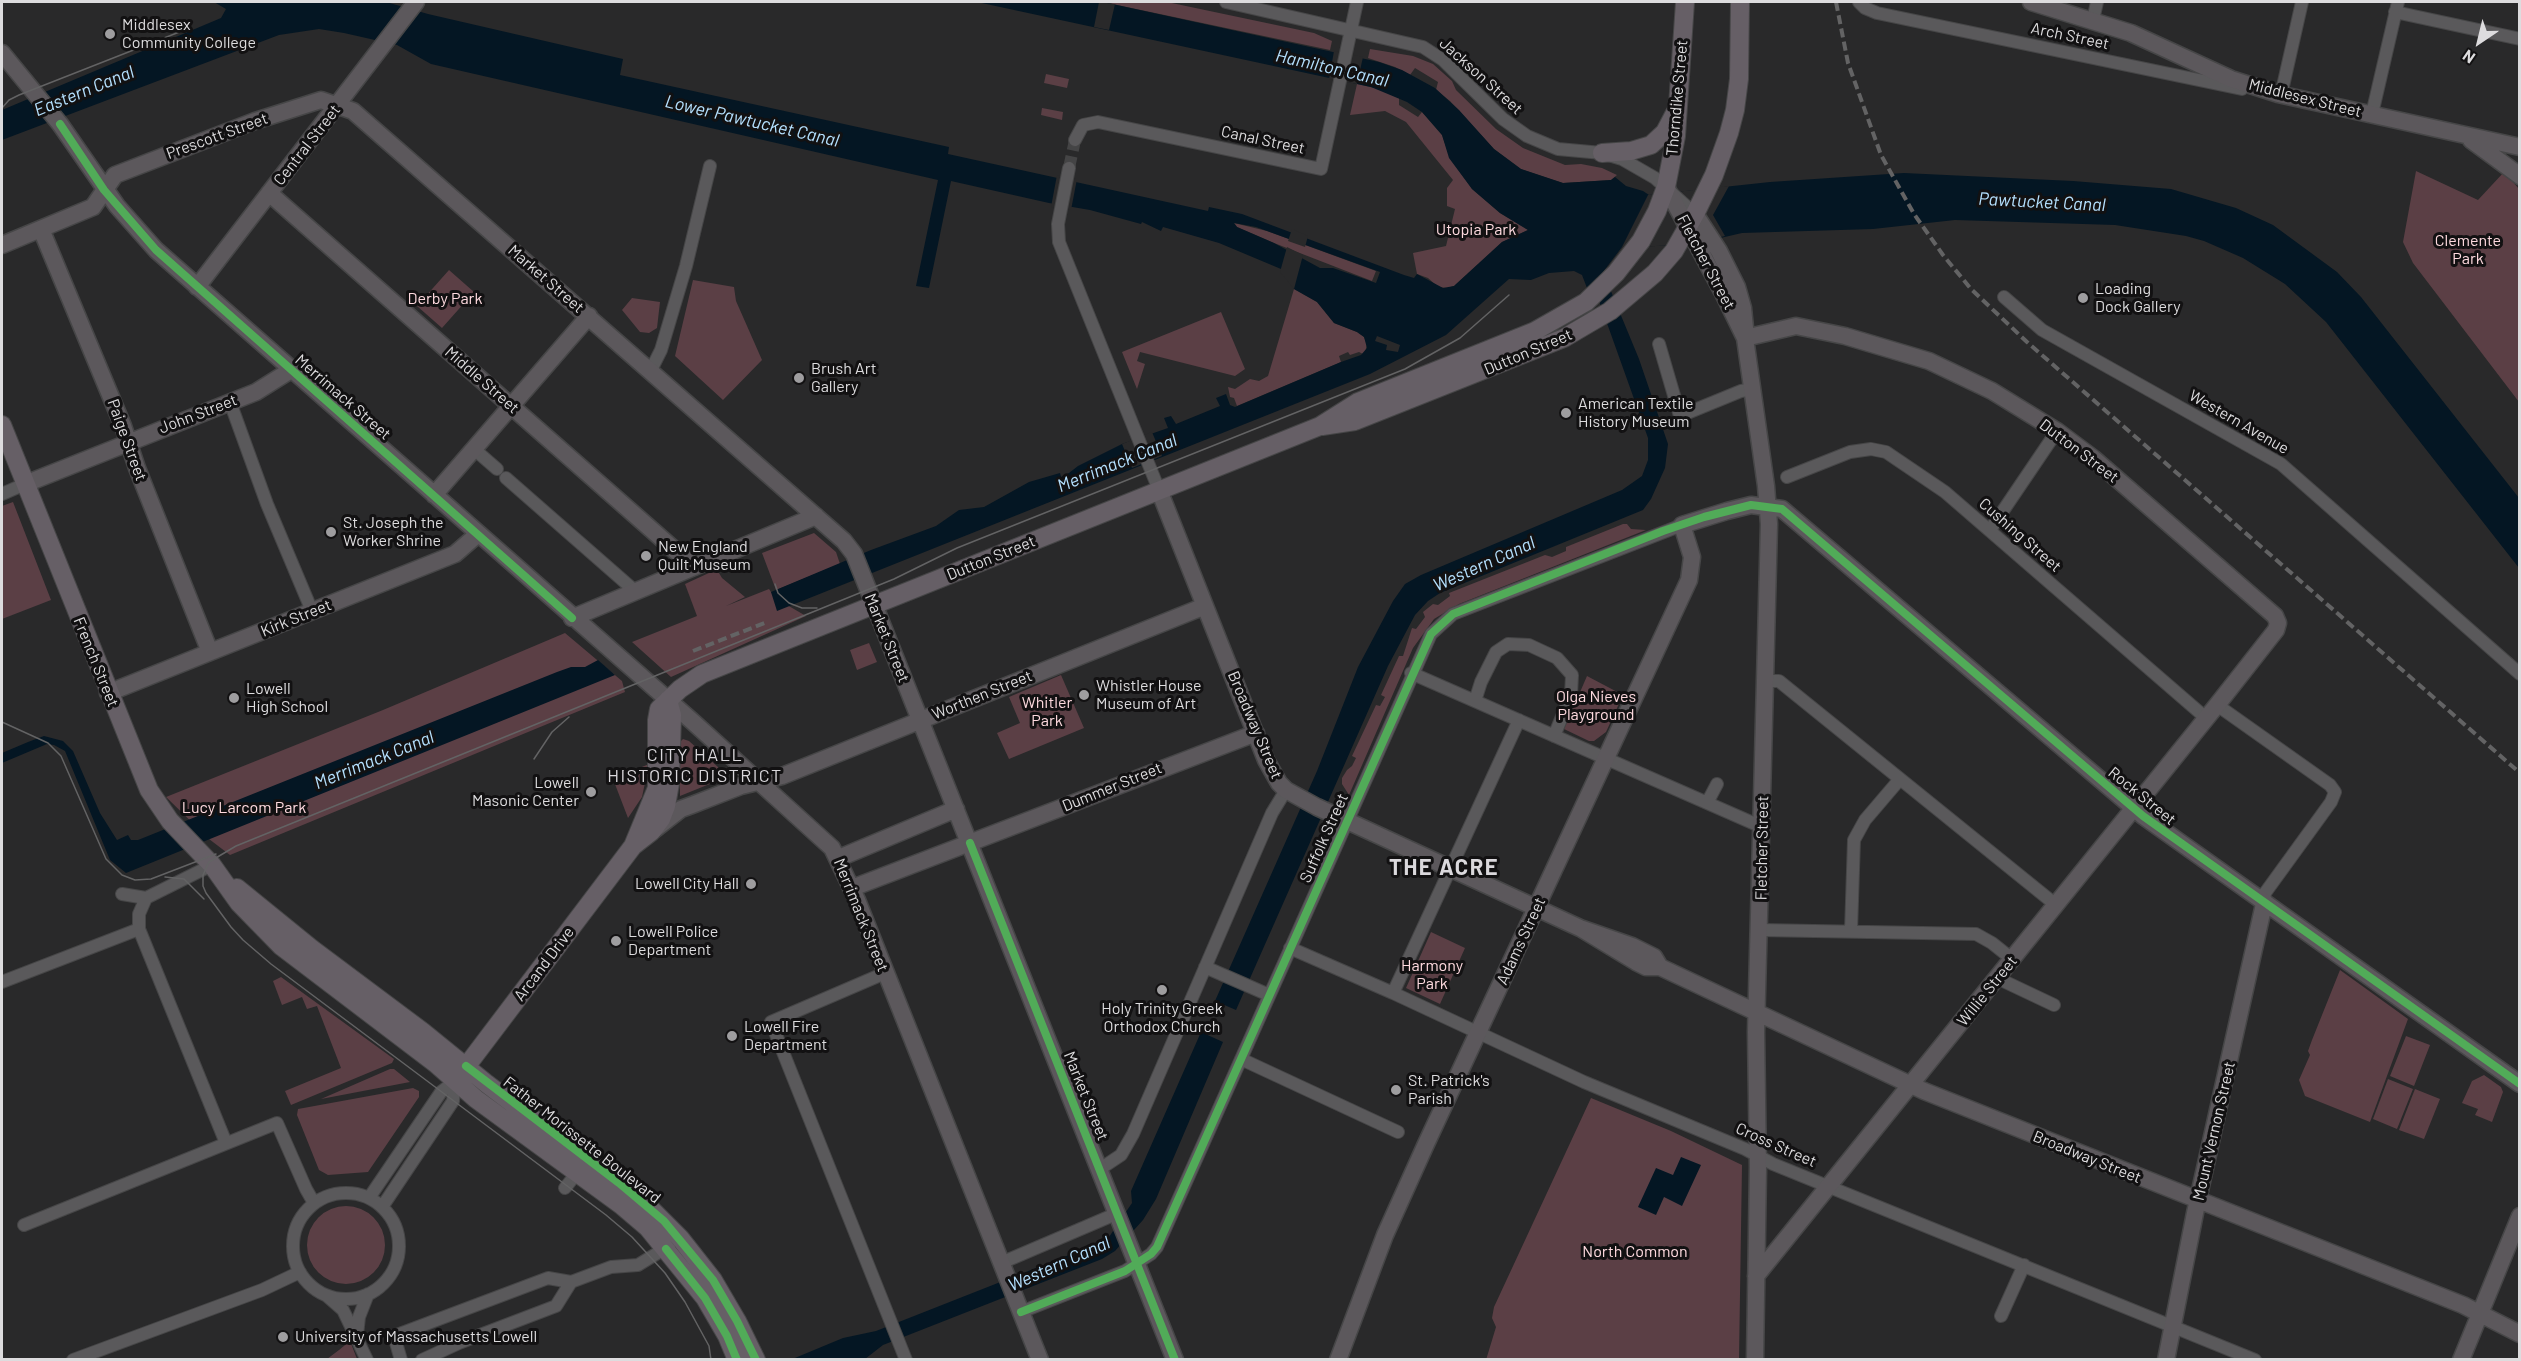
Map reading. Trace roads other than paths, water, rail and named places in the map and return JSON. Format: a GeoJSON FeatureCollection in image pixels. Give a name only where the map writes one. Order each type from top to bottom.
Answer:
{"type":"FeatureCollection","features":[{"type":"Feature","properties":{"kind":"main road","name":"Central Street"},"geometry":{"type":"LineString","coordinates":[[197,287],[416,2]]}},
{"type":"Feature","properties":{"kind":"main road","name":"Thorndike Street"},"geometry":{"type":"LineString","coordinates":[[1668,192],[1674,151],[1685,2]]}},
{"type":"Feature","properties":{"kind":"main road"},"geometry":{"type":"LineString","coordinates":[[1698,231],[1708,189],[1724,150],[1735,110],[1740,53],[1740,2]]}},
{"type":"Feature","properties":{"kind":"main road","name":"Middlesex Street"},"geometry":{"type":"LineString","coordinates":[[2031,2],[2149,40],[2231,79],[2280,95],[2520,147]]}},
{"type":"Feature","properties":{"kind":"main road","name":"Merrimack Street"},"geometry":{"type":"LineString","coordinates":[[2,53],[60,124],[104,190],[141,234],[197,287],[668,700],[832,848],[852,888],[1040,1359]]}},
{"type":"Feature","properties":{"kind":"main road","name":"Prescott Street"},"geometry":{"type":"LineString","coordinates":[[2,245],[93,207],[115,175],[255,122],[321,100],[337,105]]}},
{"type":"Feature","properties":{"kind":"main road"},"geometry":{"type":"LineString","coordinates":[[1602,153],[1631,151],[1651,145],[1667,128],[1678,102]]}},
{"type":"Feature","properties":{"kind":"main road","name":"Market Street"},"geometry":{"type":"LineString","coordinates":[[337,105],[353,111],[847,544],[864,580],[970,843],[1175,1359]]}},
{"type":"Feature","properties":{"kind":"main road"},"geometry":{"type":"LineString","coordinates":[[2463,134],[2520,176]]}},
{"type":"Feature","properties":{"kind":"main road","name":"Fletcher Street"},"geometry":{"type":"LineString","coordinates":[[1668,192],[1698,231],[1744,338],[1754,389],[1767,507],[1757,1012],[1758,1156],[1755,1359]]}},
{"type":"Feature","properties":{"kind":"main road","name":"Dutton Street"},"geometry":{"type":"LineString","coordinates":[[668,700],[702,674],[1320,426],[1358,402],[1543,328],[1580,306],[1601,288],[1637,247],[1668,192]]}},
{"type":"Feature","properties":{"kind":"main road","name":"Middle Street"},"geometry":{"type":"LineString","coordinates":[[269,193],[694,567]]}},
{"type":"Feature","properties":{"kind":"main road","name":"Paige Street"},"geometry":{"type":"LineString","coordinates":[[41,229],[210,652]]}},
{"type":"Feature","properties":{"kind":"main road","name":"Dutton Street"},"geometry":{"type":"LineString","coordinates":[[1320,426],[1355,421],[1550,344],[1610,311],[1655,273],[1678,245],[1698,231]]}},
{"type":"Feature","properties":{"kind":"main road"},"geometry":{"type":"LineString","coordinates":[[434,495],[589,316]]}},
{"type":"Feature","properties":{"kind":"main road","name":"Dutton Street"},"geometry":{"type":"LineString","coordinates":[[1744,338],[1796,326],[1845,336],[1929,361],[1992,391],[2057,431],[2093,458],[2277,619],[2276,630],[2217,705]]}},
{"type":"Feature","properties":{"kind":"main road","name":"John Street"},"geometry":{"type":"LineString","coordinates":[[25,484],[256,392],[291,370]]}},
{"type":"Feature","properties":{"kind":"main road","name":"French Street"},"geometry":{"type":"LineString","coordinates":[[2,425],[149,790],[170,820],[218,872]]}},
{"type":"Feature","properties":{"kind":"main road","name":"Broadway Street"},"geometry":{"type":"LineString","coordinates":[[1159,490],[1271,771],[1290,793],[1580,928],[1646,967],[1660,967],[1911,1085],[2480,1313],[2520,1334]]}},
{"type":"Feature","properties":{"kind":"main road","name":"Suffolk Street"},"geometry":{"type":"LineString","coordinates":[[1682,525],[1751,505],[1767,507]]}},
{"type":"Feature","properties":{"kind":"main road","name":"Rock Street"},"geometry":{"type":"LineString","coordinates":[[1767,507],[1782,509],[2134,808],[2264,904],[2520,1084]]}},
{"type":"Feature","properties":{"kind":"main road"},"geometry":{"type":"LineString","coordinates":[[573,618],[816,516]]}},
{"type":"Feature","properties":{"kind":"main road","name":"Adams Street"},"geometry":{"type":"LineString","coordinates":[[1338,1359],[1385,1235],[1689,580],[1692,557],[1682,525]]}},
{"type":"Feature","properties":{"kind":"main road","name":"Kirk Street"},"geometry":{"type":"LineString","coordinates":[[108,693],[455,554],[478,534]]}},
{"type":"Feature","properties":{"kind":"main road","name":"Worthen Street"},"geometry":{"type":"LineString","coordinates":[[759,781],[782,776],[1205,606]]}},
{"type":"Feature","properties":{"kind":"main road","name":"Arcand Drive"},"geometry":{"type":"LineString","coordinates":[[651,832],[661,819],[669,794],[672,715],[668,700]]}},
{"type":"Feature","properties":{"kind":"main road","name":"Arcand Drive"},"geometry":{"type":"LineString","coordinates":[[455,1081],[633,846],[657,788],[657,720],[659,709],[668,700]]}},
{"type":"Feature","properties":{"kind":"main road","name":"Willie Street"},"geometry":{"type":"LineString","coordinates":[[1756,1276],[2217,705]]}},
{"type":"Feature","properties":{"kind":"main road","name":"Dummer Street"},"geometry":{"type":"LineString","coordinates":[[852,888],[1210,748],[1256,733]]}},
{"type":"Feature","properties":{"kind":"main road","name":"Arcand Drive"},"geometry":{"type":"LineString","coordinates":[[633,846],[681,809],[759,781]]}},
{"type":"Feature","properties":{"kind":"main road"},"geometry":{"type":"LineString","coordinates":[[838,858],[956,809]]}},
{"type":"Feature","properties":{"kind":"main road","name":"Father Morissette Boulevard"},"geometry":{"type":"LineString","coordinates":[[218,872],[304,943],[647,1205],[705,1298],[737,1359]]}},
{"type":"Feature","properties":{"kind":"main road","name":"Father Morissette Boulevard"},"geometry":{"type":"LineString","coordinates":[[218,872],[239,903],[281,946],[476,1099],[641,1223],[697,1259],[727,1303],[756,1359]]}},
{"type":"Feature","properties":{"kind":"main road","name":"Mount Vernon Street"},"geometry":{"type":"LineString","coordinates":[[2166,1359],[2198,1201],[2264,904]]}},
{"type":"Feature","properties":{"kind":"main road"},"geometry":{"type":"LineString","coordinates":[[2461,1359],[2520,1216]]}},
{"type":"Feature","properties":{"kind":"street","name":"Jackson Street"},"geometry":{"type":"LineString","coordinates":[[1226,2],[1410,43],[1433,52],[1509,124],[1539,142],[1566,150],[1602,153],[1630,162],[1668,192]]}},
{"type":"Feature","properties":{"kind":"street","name":"Canal Street"},"geometry":{"type":"LineString","coordinates":[[1075,140],[1083,125],[1098,122],[1321,169],[1357,2]]}},
{"type":"Feature","properties":{"kind":"street","name":"Arch Street"},"geometry":{"type":"LineString","coordinates":[[1859,2],[1865,8],[1877,12],[2201,81],[2280,95]]}},
{"type":"Feature","properties":{"kind":"street"},"geometry":{"type":"LineString","coordinates":[[2092,20],[2097,2]]}},
{"type":"Feature","properties":{"kind":"street"},"geometry":{"type":"LineString","coordinates":[[2280,95],[2302,2]]}},
{"type":"Feature","properties":{"kind":"street"},"geometry":{"type":"LineString","coordinates":[[2372,114],[2396,7],[2520,39]]}},
{"type":"Feature","properties":{"kind":"street"},"geometry":{"type":"LineString","coordinates":[[651,370],[661,350],[686,266],[710,166]]}},
{"type":"Feature","properties":{"kind":"street"},"geometry":{"type":"LineString","coordinates":[[1069,171],[1059,218],[1058,234],[1062,250],[1159,490]]}},
{"type":"Feature","properties":{"kind":"street","name":"Western Avenue"},"geometry":{"type":"LineString","coordinates":[[2004,297],[2042,330],[2281,464],[2520,674]]}},
{"type":"Feature","properties":{"kind":"street"},"geometry":{"type":"LineString","coordinates":[[1659,344],[1680,416],[1741,391],[1754,389]]}},
{"type":"Feature","properties":{"kind":"street"},"geometry":{"type":"LineString","coordinates":[[230,402],[271,512],[312,611]]}},
{"type":"Feature","properties":{"kind":"street"},"geometry":{"type":"LineString","coordinates":[[1990,530],[2057,431]]}},
{"type":"Feature","properties":{"kind":"street"},"geometry":{"type":"LineString","coordinates":[[474,449],[635,591]]}},
{"type":"Feature","properties":{"kind":"street","name":"Cushing Street"},"geometry":{"type":"LineString","coordinates":[[1787,477],[1850,452],[1871,449],[1886,452],[1945,492],[2206,718]]}},
{"type":"Feature","properties":{"kind":"street","name":"John Street"},"geometry":{"type":"LineString","coordinates":[[2,494],[25,484]]}},
{"type":"Feature","properties":{"kind":"street","name":"Suffolk Street"},"geometry":{"type":"LineString","coordinates":[[1019,1306],[1125,1271],[1151,1254],[1162,1237],[1290,948],[1340,817],[1431,634],[1441,622],[1453,614],[1682,525]]}},
{"type":"Feature","properties":{"kind":"street"},"geometry":{"type":"LineString","coordinates":[[1475,701],[1481,682],[1496,652],[1508,644],[1529,645],[1557,658],[1572,675],[1571,695],[1554,736]]}},
{"type":"Feature","properties":{"kind":"street"},"geometry":{"type":"LineString","coordinates":[[1411,673],[1762,827]]}},
{"type":"Feature","properties":{"kind":"street"},"geometry":{"type":"LineString","coordinates":[[1765,681],[1779,681],[2056,905]]}},
{"type":"Feature","properties":{"kind":"street"},"geometry":{"type":"LineString","coordinates":[[2217,705],[2330,785],[2335,792],[2331,801],[2265,893],[2264,904]]}},
{"type":"Feature","properties":{"kind":"street"},"geometry":{"type":"LineString","coordinates":[[1394,993],[1519,720]]}},
{"type":"Feature","properties":{"kind":"street"},"geometry":{"type":"LineString","coordinates":[[1851,931],[1854,840],[1865,820],[1900,779]]}},
{"type":"Feature","properties":{"kind":"street"},"geometry":{"type":"LineString","coordinates":[[1707,803],[1717,784]]}},
{"type":"Feature","properties":{"kind":"street"},"geometry":{"type":"LineString","coordinates":[[1100,1168],[1121,1155],[1133,1134],[1272,813],[1290,793]]}},
{"type":"Feature","properties":{"kind":"street"},"geometry":{"type":"LineString","coordinates":[[122,894],[146,898],[218,872]]}},
{"type":"Feature","properties":{"kind":"street"},"geometry":{"type":"LineString","coordinates":[[146,898],[139,914],[139,928],[226,1143]]}},
{"type":"Feature","properties":{"kind":"street"},"geometry":{"type":"LineString","coordinates":[[2,982],[139,928]]}},
{"type":"Feature","properties":{"kind":"street"},"geometry":{"type":"LineString","coordinates":[[1760,930],[1976,934],[2012,959]]}},
{"type":"Feature","properties":{"kind":"street","name":"Cross Street"},"geometry":{"type":"LineString","coordinates":[[1290,948],[1394,993],[1584,1082],[1758,1156],[2255,1359]]}},
{"type":"Feature","properties":{"kind":"street"},"geometry":{"type":"LineString","coordinates":[[1205,967],[1269,995]]}},
{"type":"Feature","properties":{"kind":"street"},"geometry":{"type":"LineString","coordinates":[[885,973],[771,1022],[906,1359]]}},
{"type":"Feature","properties":{"kind":"street"},"geometry":{"type":"LineString","coordinates":[[1997,978],[2054,1005]]}},
{"type":"Feature","properties":{"kind":"street"},"geometry":{"type":"LineString","coordinates":[[1241,1059],[1398,1132]]}},
{"type":"Feature","properties":{"kind":"street","name":"Arcand Drive"},"geometry":{"type":"LineString","coordinates":[[369,1198],[441,1092],[455,1081]]}},
{"type":"Feature","properties":{"kind":"street","name":"Arcand Drive"},"geometry":{"type":"LineString","coordinates":[[382,1207],[453,1101],[455,1081]]}},
{"type":"Feature","properties":{"kind":"street"},"geometry":{"type":"LineString","coordinates":[[24,1225],[277,1123],[306,1190],[314,1203]]}},
{"type":"Feature","properties":{"kind":"street"},"geometry":{"type":"LineString","coordinates":[[565,1188],[588,1158]]}},
{"type":"Feature","properties":{"kind":"street"},"geometry":{"type":"LineString","coordinates":[[327,1295],[343,1299],[368,1294],[388,1278],[399,1254],[396,1228],[382,1207],[369,1198],[350,1193],[331,1195],[314,1203],[303,1214],[295,1235],[294,1258],[300,1272],[311,1286],[327,1295],[343,1310],[367,1359]]}},
{"type":"Feature","properties":{"kind":"street"},"geometry":{"type":"LineString","coordinates":[[1004,1269],[1118,1214]]}},
{"type":"Feature","properties":{"kind":"street"},"geometry":{"type":"LineString","coordinates":[[401,1359],[394,1336],[548,1278],[571,1282],[620,1265],[638,1265],[673,1244]]}},
{"type":"Feature","properties":{"kind":"street"},"geometry":{"type":"LineString","coordinates":[[2001,1316],[2024,1265]]}},
{"type":"Feature","properties":{"kind":"street"},"geometry":{"type":"LineString","coordinates":[[73,1359],[262,1290],[300,1272]]}},
{"type":"Feature","properties":{"kind":"street"},"geometry":{"type":"LineString","coordinates":[[422,1359],[556,1306],[571,1282]]}},
{"type":"Feature","properties":{"kind":"street"},"geometry":{"type":"LineString","coordinates":[[357,1336],[358,1317],[368,1294]]}},
{"type":"Feature","properties":{"kind":"street"},"geometry":{"type":"LineString","coordinates":[[387,1359],[393,1357],[401,1359]]}},
{"type":"Feature","properties":{"kind":"water"},"geometry":{"type":"Polygon","coordinates":[[[214,2],[386,2],[428,14],[623,59],[620,75],[949,147],[948,154],[1208,211],[1209,207],[1242,214],[1404,275],[1414,278],[1417,274],[1443,288],[1454,286],[1502,242],[1528,230],[1500,213],[1472,189],[1449,158],[1442,135],[1422,112],[1407,102],[1371,87],[977,2],[1103,2],[1379,62],[1402,70],[1435,88],[1459,110],[1494,149],[1521,169],[1563,183],[1611,180],[1615,177],[1626,186],[1649,195],[1770,182],[1904,173],[2073,181],[2171,189],[2236,208],[2273,225],[2337,272],[2361,297],[2519,498],[2519,568],[2326,322],[2285,284],[2243,258],[2204,241],[2115,225],[1955,220],[1873,229],[1742,233],[1690,245],[1622,247],[1603,272],[1639,359],[1668,444],[1665,468],[1651,499],[1643,510],[1440,593],[1428,601],[1415,615],[1388,666],[1236,1010],[1215,1001],[1317,771],[1358,667],[1393,601],[1405,584],[1421,575],[1622,490],[1642,476],[1648,460],[1648,438],[1593,284],[1587,288],[1582,275],[1574,271],[1549,273],[1531,280],[1509,279],[1446,335],[1370,374],[777,611],[771,592],[871,550],[936,526],[959,510],[984,507],[1029,482],[1060,473],[1061,477],[1122,444],[1168,428],[1164,418],[1171,416],[1176,424],[1220,406],[1216,398],[1226,394],[1230,405],[1235,407],[1361,355],[1367,348],[1364,337],[1334,323],[1317,302],[1294,289],[1291,280],[1281,269],[1219,243],[1163,227],[1161,231],[1142,222],[1141,224],[1090,210],[951,181],[929,288],[916,286],[938,180],[431,64],[397,45],[319,29],[279,35],[2,140],[2,110],[221,18],[226,9],[214,2]],[[1234,223],[1237,227],[1274,243],[1320,268],[1333,268],[1376,283],[1380,272],[1256,227],[1234,223]]]}},
{"type":"Feature","properties":{"kind":"water","name":"Merrimack Canal"},"geometry":{"type":"Polygon","coordinates":[[[598,660],[615,675],[126,873],[110,860],[65,751],[47,744],[2,763],[2,753],[44,736],[63,741],[73,751],[100,813],[117,840],[128,835],[131,840],[138,840],[557,672],[571,667],[585,667],[598,660]]]}},
{"type":"Feature","properties":{"kind":"water","name":"Western Canal"},"geometry":{"type":"Polygon","coordinates":[[[1201,1032],[1223,1042],[1156,1199],[1143,1220],[1115,1251],[1102,1259],[883,1345],[865,1359],[790,1360],[843,1338],[876,1331],[1107,1240],[1132,1203],[1131,1191],[1201,1032]]]}},
{"type":"Feature","properties":{"kind":"water"},"geometry":{"type":"Polygon","coordinates":[[[1681,1157],[1701,1165],[1682,1206],[1664,1197],[1656,1215],[1638,1207],[1656,1168],[1673,1175],[1681,1157]]]}},
{"type":"Feature","properties":{"kind":"tunnel"},"geometry":{"type":"LineString","coordinates":[[1069,168],[1075,140]]}},
{"type":"Feature","properties":{"kind":"tram line"},"geometry":{"type":"LineString","coordinates":[[2,108],[9,100],[19,95],[187,29]]}},
{"type":"Feature","properties":{"kind":"tram line"},"geometry":{"type":"LineString","coordinates":[[711,1360],[709,1346],[685,1302],[665,1273],[632,1237],[606,1215],[271,964],[243,940],[206,893],[203,886],[203,875],[209,862],[236,846],[894,579],[957,548],[1405,369],[1460,338],[1509,295]]}},
{"type":"Feature","properties":{"kind":"tram line"},"geometry":{"type":"LineString","coordinates":[[775,584],[778,593],[789,603],[802,608],[817,608]]}},
{"type":"Feature","properties":{"kind":"tram line"},"geometry":{"type":"LineString","coordinates":[[534,759],[552,732],[569,717]]}},
{"type":"Feature","properties":{"kind":"tram line"},"geometry":{"type":"LineString","coordinates":[[2,722],[48,743],[61,756],[106,859],[122,875],[135,880],[151,879],[216,854]]}},
{"type":"Feature","properties":{"kind":"tram line"},"geometry":{"type":"LineString","coordinates":[[165,877],[184,879],[204,899]]}},
{"type":"Feature","properties":{"kind":"railway"},"geometry":{"type":"LineString","coordinates":[[1836,2],[1848,63],[1881,155],[1914,214],[1971,289],[2027,342],[2520,773]]}},
{"type":"Feature","properties":{"kind":"railway"},"geometry":{"type":"LineString","coordinates":[[693,651],[767,622]]}},
{"type":"Feature","properties":{"kind":"place","name":"Middlesex Community College"},"geometry":{"type":"Point","coordinates":[110,34]}},
{"type":"Feature","properties":{"kind":"place","name":"Loading Dock Gallery"},"geometry":{"type":"Point","coordinates":[2083,298]}},
{"type":"Feature","properties":{"kind":"place","name":"Brush Art Gallery"},"geometry":{"type":"Point","coordinates":[799,378]}},
{"type":"Feature","properties":{"kind":"place","name":"American Textile History Museum"},"geometry":{"type":"Point","coordinates":[1566,413]}},
{"type":"Feature","properties":{"kind":"place","name":"St. Joseph the Worker Shrine"},"geometry":{"type":"Point","coordinates":[331,532]}},
{"type":"Feature","properties":{"kind":"place","name":"New England Quilt Museum"},"geometry":{"type":"Point","coordinates":[646,556]}},
{"type":"Feature","properties":{"kind":"place","name":"Whistler House Museum of Art"},"geometry":{"type":"Point","coordinates":[1084,695]}},
{"type":"Feature","properties":{"kind":"place","name":"Lowell High School"},"geometry":{"type":"Point","coordinates":[234,698]}},
{"type":"Feature","properties":{"kind":"place","name":"Lowell Masonic Center"},"geometry":{"type":"Point","coordinates":[591,792]}},
{"type":"Feature","properties":{"kind":"place","name":"Lowell City Hall"},"geometry":{"type":"Point","coordinates":[751,884]}},
{"type":"Feature","properties":{"kind":"place","name":"Lowell Police Department"},"geometry":{"type":"Point","coordinates":[616,941]}},
{"type":"Feature","properties":{"kind":"place","name":"Holy Trinity Greek Orthodox Church"},"geometry":{"type":"Point","coordinates":[1162,990]}},
{"type":"Feature","properties":{"kind":"place","name":"Lowell Fire Department"},"geometry":{"type":"Point","coordinates":[732,1036]}},
{"type":"Feature","properties":{"kind":"place","name":"St. Patrick's Parish"},"geometry":{"type":"Point","coordinates":[1396,1090]}},
{"type":"Feature","properties":{"kind":"place","name":"University of Massachusetts Lowell"},"geometry":{"type":"Point","coordinates":[283,1337]}},
{"type":"Feature","properties":{"kind":"district","name":"CITY HALL HISTORIC DISTRICT"},"geometry":{"type":"Point","coordinates":[695,765]}},
{"type":"Feature","properties":{"kind":"district","name":"THE ACRE"},"geometry":{"type":"Point","coordinates":[1444,868]}},
{"type":"Feature","properties":{"kind":"water label","name":"Hamilton Canal"},"geometry":{"type":"Point","coordinates":[1332,68]}},
{"type":"Feature","properties":{"kind":"water label","name":"Eastern Canal"},"geometry":{"type":"Point","coordinates":[84,91]}},
{"type":"Feature","properties":{"kind":"water label","name":"Lower Pawtucket Canal"},"geometry":{"type":"Point","coordinates":[752,121]}},
{"type":"Feature","properties":{"kind":"water label","name":"Pawtucket Canal"},"geometry":{"type":"Point","coordinates":[2042,202]}},
{"type":"Feature","properties":{"kind":"park label","name":"Utopia Park"},"geometry":{"type":"Point","coordinates":[1476,230]}},
{"type":"Feature","properties":{"kind":"park label","name":"Clemente Park"},"geometry":{"type":"Point","coordinates":[2468,250]}},
{"type":"Feature","properties":{"kind":"park label","name":"Derby Park"},"geometry":{"type":"Point","coordinates":[445,299]}},
{"type":"Feature","properties":{"kind":"park label","name":"Olga Nieves Playground"},"geometry":{"type":"Point","coordinates":[1596,706]}},
{"type":"Feature","properties":{"kind":"park label","name":"Whitler Park"},"geometry":{"type":"Point","coordinates":[1047,712]}},
{"type":"Feature","properties":{"kind":"park label","name":"Lucy Larcom Park"},"geometry":{"type":"Point","coordinates":[244,808]}},
{"type":"Feature","properties":{"kind":"park label","name":"Harmony Park"},"geometry":{"type":"Point","coordinates":[1432,975]}},
{"type":"Feature","properties":{"kind":"park label","name":"North Common"},"geometry":{"type":"Point","coordinates":[1635,1252]}}]}
